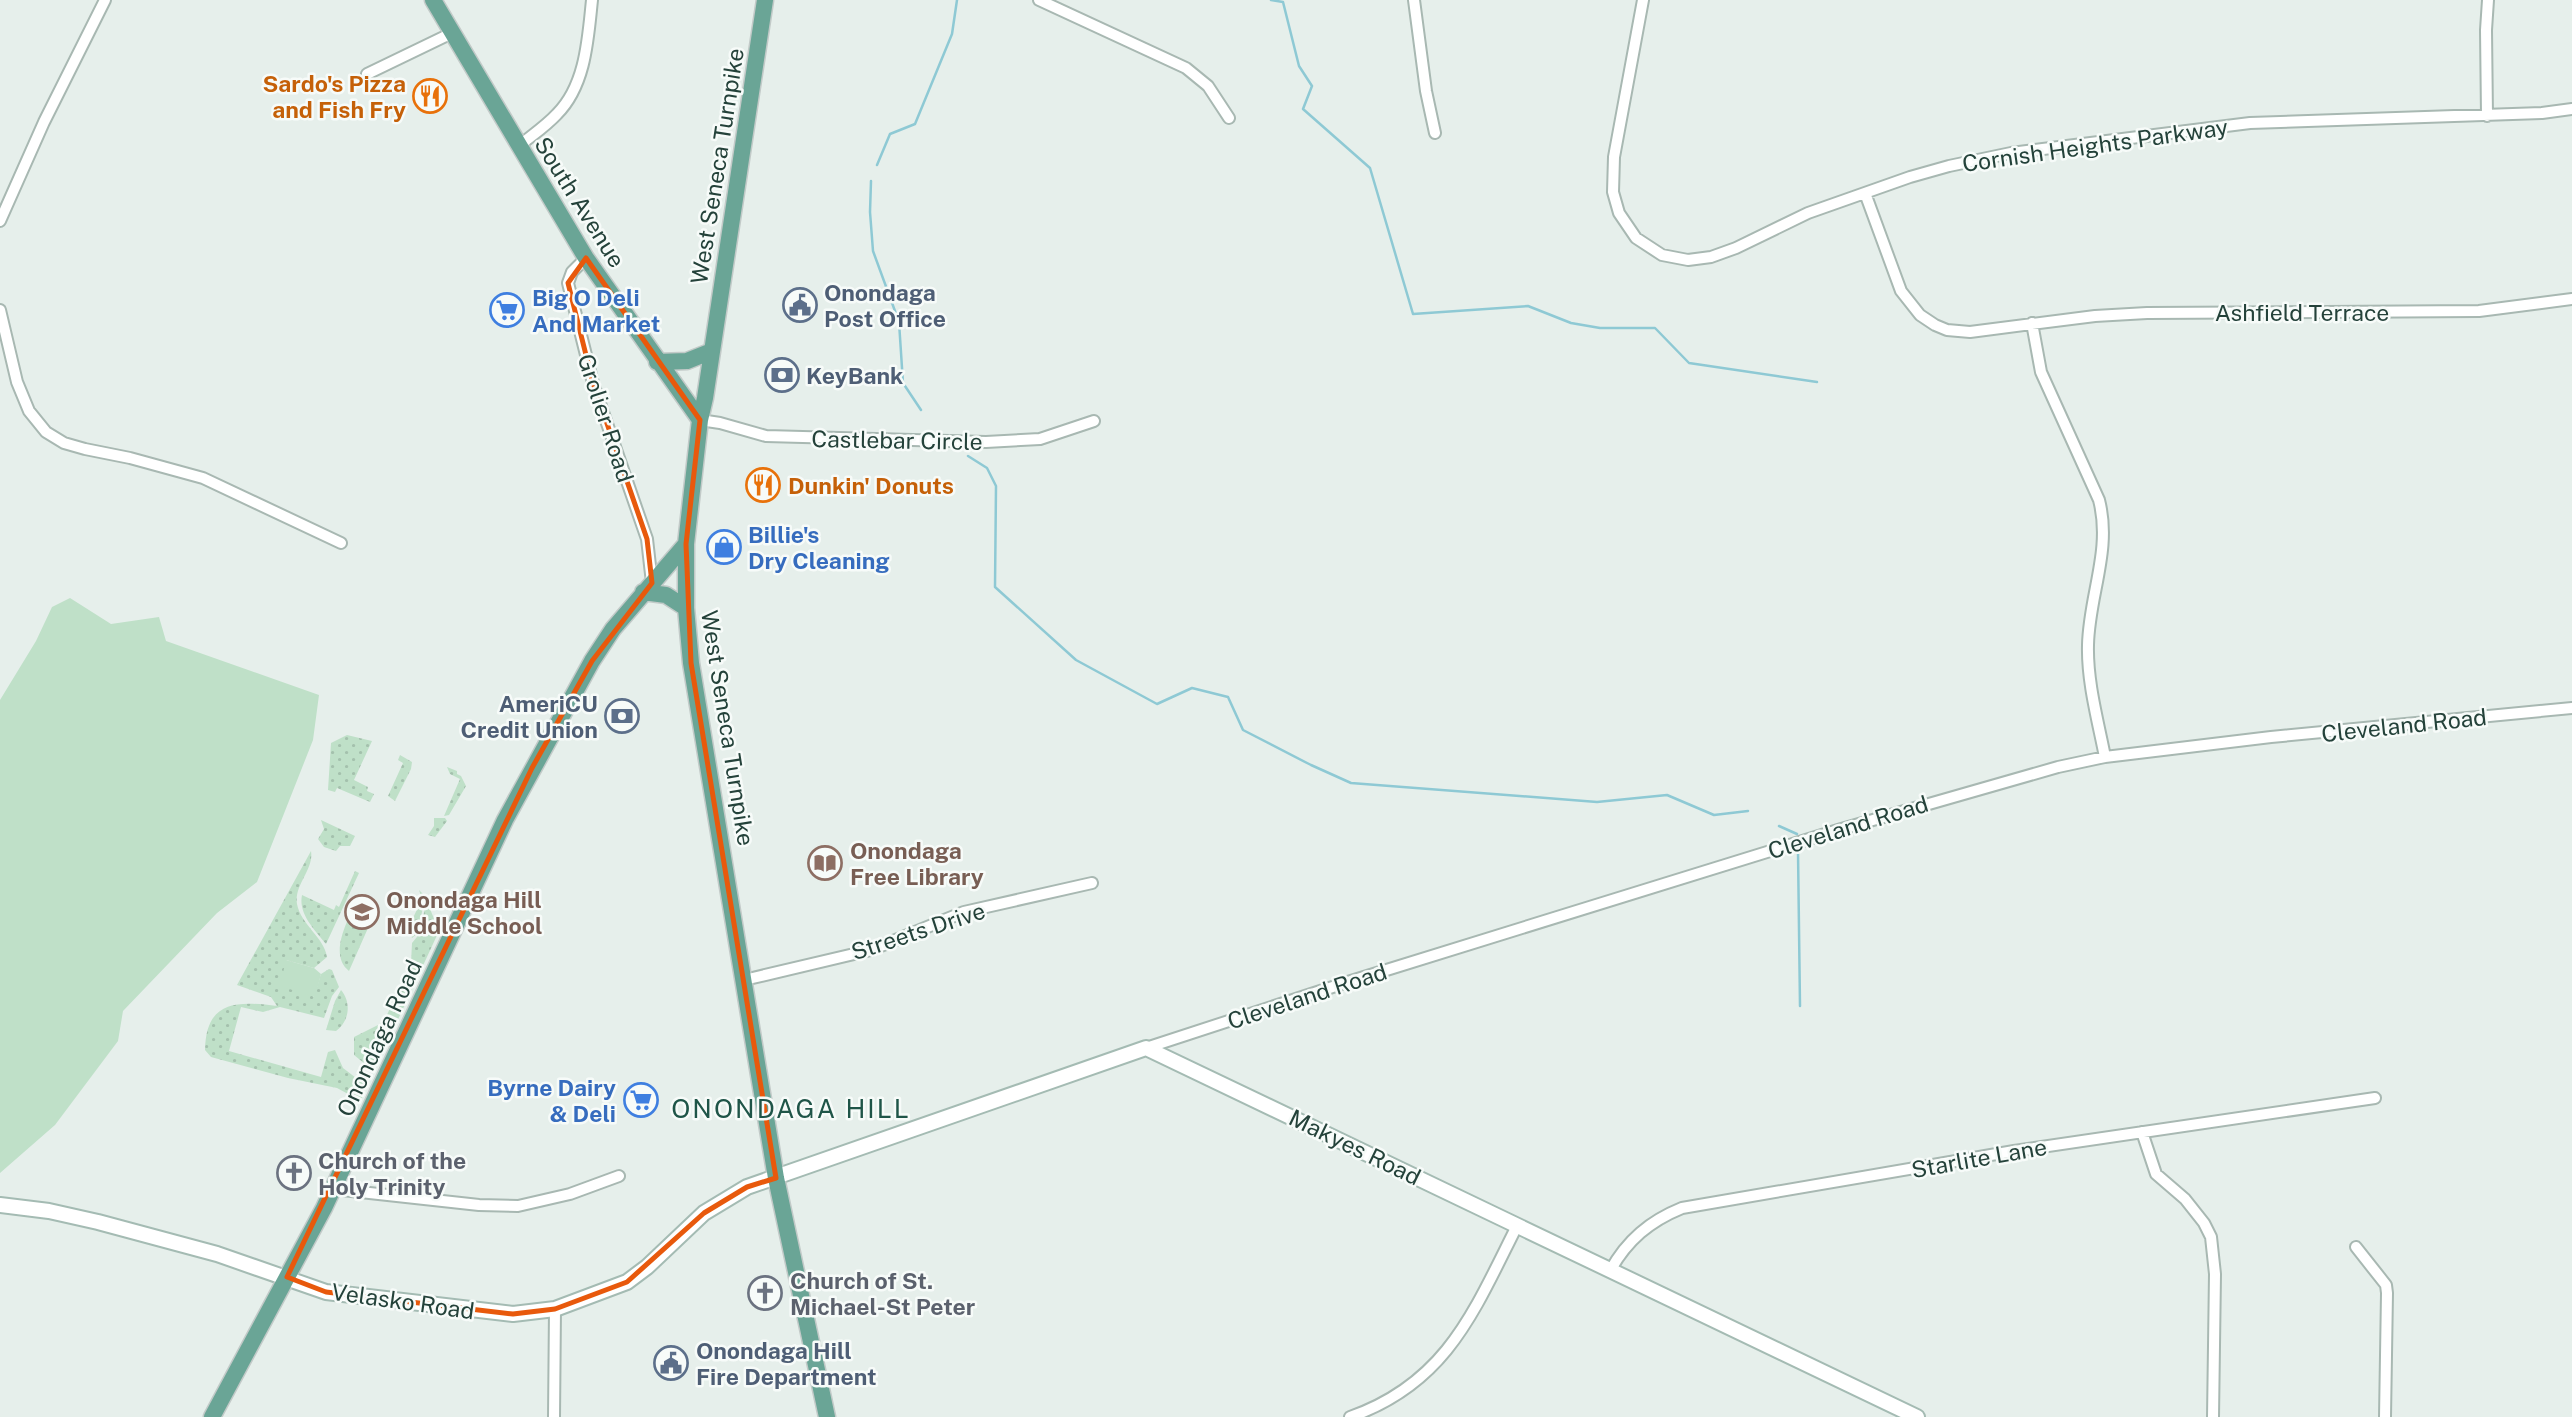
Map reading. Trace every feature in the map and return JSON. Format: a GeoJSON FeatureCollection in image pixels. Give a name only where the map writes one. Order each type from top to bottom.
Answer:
{"type":"FeatureCollection","features":[{"type":"Feature","properties":{"kind":"main road","name":"South Avenue"},"geometry":{"type":"LineString","coordinates":[[433,0],[586,258],[700,420]]}},
{"type":"Feature","properties":{"kind":"main road","name":"West Seneca Turnpike"},"geometry":{"type":"LineString","coordinates":[[765,0],[700,420],[686,544],[686,608],[691,663],[776,1178],[827,1417]]}},
{"type":"Feature","properties":{"kind":"main road"},"geometry":{"type":"LineString","coordinates":[[657,362],[687,361],[712,351]]}},
{"type":"Feature","properties":{"kind":"main road","name":"Onondaga Road"},"geometry":{"type":"LineString","coordinates":[[212,1417],[333,1189],[511,808],[613,629],[686,544]]}},
{"type":"Feature","properties":{"kind":"main road"},"geometry":{"type":"LineString","coordinates":[[648,587],[686,608]]}},
{"type":"Feature","properties":{"kind":"street"},"geometry":{"type":"LineString","coordinates":[[0,221],[44,122],[106,0]]}},
{"type":"Feature","properties":{"kind":"street"},"geometry":{"type":"LineString","coordinates":[[519,146],[557,114],[570,98],[581,71],[592,0]]}},
{"type":"Feature","properties":{"kind":"street"},"geometry":{"type":"LineString","coordinates":[[1414,0],[1426,91],[1435,133]]}},
{"type":"Feature","properties":{"kind":"street","name":"Cornish Heights Parkway"},"geometry":{"type":"LineString","coordinates":[[1643,0],[1614,157],[1613,191],[1619,213],[1636,238],[1662,255],[1688,260],[1711,257],[1737,248],[1808,213],[1865,193],[1949,166],[2011,153],[2250,123],[2487,116],[2572,109]]}},
{"type":"Feature","properties":{"kind":"street"},"geometry":{"type":"LineString","coordinates":[[2487,116],[2488,0]]}},
{"type":"Feature","properties":{"kind":"street"},"geometry":{"type":"LineString","coordinates":[[1043,1],[1185,68],[1208,86],[1229,118]]}},
{"type":"Feature","properties":{"kind":"street"},"geometry":{"type":"LineString","coordinates":[[367,74],[454,32]]}},
{"type":"Feature","properties":{"kind":"street","name":"Ashfield Terrace"},"geometry":{"type":"LineString","coordinates":[[1865,193],[1901,290],[1920,315],[1947,330],[1970,332],[2095,316],[2147,313],[2479,310],[2572,299]]}},
{"type":"Feature","properties":{"kind":"street","name":"Grolier Road"},"geometry":{"type":"LineString","coordinates":[[586,258],[572,272],[568,283],[593,383],[647,538],[648,587]]}},
{"type":"Feature","properties":{"kind":"street"},"geometry":{"type":"LineString","coordinates":[[0,310],[17,382],[29,411],[46,432],[64,443],[203,478],[341,543]]}},
{"type":"Feature","properties":{"kind":"street"},"geometry":{"type":"LineString","coordinates":[[2032,323],[2041,372],[2099,500],[2104,519],[2104,549],[2089,626],[2088,647],[2105,757]]}},
{"type":"Feature","properties":{"kind":"street","name":"Castlebar Circle"},"geometry":{"type":"LineString","coordinates":[[700,420],[765,436],[986,442],[1040,439],[1094,421]]}},
{"type":"Feature","properties":{"kind":"street","name":"Cleveland Road"},"geometry":{"type":"LineString","coordinates":[[1146,1048],[1838,830],[2004,781],[2105,757],[2272,737],[2572,708]]}},
{"type":"Feature","properties":{"kind":"street","name":"Streets Drive"},"geometry":{"type":"LineString","coordinates":[[744,980],[871,950],[964,912],[1092,883]]}},
{"type":"Feature","properties":{"kind":"street"},"geometry":{"type":"LineString","coordinates":[[776,1178],[1146,1048]]}},
{"type":"Feature","properties":{"kind":"street","name":"Makyes Road"},"geometry":{"type":"LineString","coordinates":[[1146,1048],[1917,1417]]}},
{"type":"Feature","properties":{"kind":"street","name":"Starlite Lane"},"geometry":{"type":"LineString","coordinates":[[1610,1271],[1620,1253],[1643,1229],[1662,1216],[1682,1208],[2014,1151],[2375,1098]]}},
{"type":"Feature","properties":{"kind":"street"},"geometry":{"type":"LineString","coordinates":[[2142,1132],[2156,1174],[2185,1199],[2204,1223],[2211,1237],[2215,1274],[2213,1417]]}},
{"type":"Feature","properties":{"kind":"street"},"geometry":{"type":"LineString","coordinates":[[333,1189],[479,1205],[519,1206],[570,1194],[619,1175]]}},
{"type":"Feature","properties":{"kind":"street","name":"Velasko Road"},"geometry":{"type":"LineString","coordinates":[[0,1205],[49,1211],[98,1222],[217,1254],[326,1292],[513,1314],[555,1310],[626,1282],[647,1267],[704,1213],[747,1186],[776,1178]]}},
{"type":"Feature","properties":{"kind":"street"},"geometry":{"type":"LineString","coordinates":[[1350,1417],[1396,1396],[1431,1369],[1470,1319],[1517,1226]]}},
{"type":"Feature","properties":{"kind":"street"},"geometry":{"type":"LineString","coordinates":[[2356,1247],[2386,1285],[2385,1417]]}},
{"type":"Feature","properties":{"kind":"street"},"geometry":{"type":"LineString","coordinates":[[554,1417],[555,1310]]}},
{"type":"Feature","properties":{"kind":"highlighted area"},"geometry":{"type":"Polygon","coordinates":[[[586,258],[700,420],[686,544],[691,663],[776,1178],[747,1187],[704,1213],[627,1282],[555,1309],[513,1314],[454,1308],[326,1292],[287,1277],[532,768],[592,661],[652,583],[647,539],[593,383],[568,283],[586,258]]]}},
{"type":"Feature","properties":{"kind":"green space"},"geometry":{"type":"Polygon","coordinates":[[[70,598],[111,624],[159,617],[166,641],[319,695],[313,740],[257,882],[217,913],[123,1011],[118,1041],[55,1125],[0,1173],[0,700],[36,641],[52,607],[70,598]]]}},
{"type":"Feature","properties":{"kind":"green space"},"geometry":{"type":"Polygon","coordinates":[[[347,735],[372,741],[354,780],[368,787],[367,791],[374,794],[370,802],[337,788],[335,792],[328,790],[331,743],[347,735]]]}},
{"type":"Feature","properties":{"kind":"green space"},"geometry":{"type":"Polygon","coordinates":[[[400,755],[412,762],[395,801],[388,796],[403,763],[398,760],[400,755]]]}},
{"type":"Feature","properties":{"kind":"green space"},"geometry":{"type":"Polygon","coordinates":[[[447,767],[457,771],[466,786],[449,815],[444,816],[460,779],[450,774],[447,767]]]}},
{"type":"Feature","properties":{"kind":"green space"},"geometry":{"type":"Polygon","coordinates":[[[434,818],[445,818],[447,821],[435,837],[428,835],[434,826],[434,818]]]}},
{"type":"Feature","properties":{"kind":"green space"},"geometry":{"type":"Polygon","coordinates":[[[321,820],[355,836],[350,846],[340,846],[336,851],[324,847],[318,839],[324,829],[321,820]]]}},
{"type":"Feature","properties":{"kind":"green space"},"geometry":{"type":"Polygon","coordinates":[[[311,851],[310,864],[298,890],[297,904],[303,918],[322,943],[327,957],[314,968],[286,960],[314,997],[321,974],[329,969],[332,970],[339,987],[332,996],[324,1018],[280,1007],[263,1012],[241,1007],[229,1051],[321,1077],[328,1052],[335,1050],[343,1068],[364,1084],[361,1101],[337,1088],[211,1057],[205,1050],[211,1021],[226,1007],[249,1004],[277,1006],[271,997],[237,985],[311,851]]]}},
{"type":"Feature","properties":{"kind":"green space"},"geometry":{"type":"Polygon","coordinates":[[[355,871],[359,873],[326,944],[305,915],[302,895],[334,910],[336,905],[339,907],[355,871]]]}},
{"type":"Feature","properties":{"kind":"green space"},"geometry":{"type":"Polygon","coordinates":[[[419,890],[425,896],[418,933],[412,938],[407,922],[412,920],[422,899],[419,890]]]}},
{"type":"Feature","properties":{"kind":"green space"},"geometry":{"type":"Polygon","coordinates":[[[426,899],[439,931],[376,1067],[370,1068],[354,1055],[354,1037],[380,1024],[386,1017],[411,963],[412,943],[421,932],[426,899]]]}},
{"type":"Feature","properties":{"kind":"green space"},"geometry":{"type":"Polygon","coordinates":[[[357,901],[376,910],[349,971],[340,956],[340,947],[345,927],[357,901]]]}},
{"type":"Feature","properties":{"kind":"green space"},"geometry":{"type":"Polygon","coordinates":[[[286,960],[314,968],[321,974],[315,997],[280,986],[286,960]]]}},
{"type":"Feature","properties":{"kind":"green space"},"geometry":{"type":"Polygon","coordinates":[[[341,990],[348,1006],[346,1018],[336,1031],[326,1030],[335,1001],[341,990]]]}},
{"type":"Feature","properties":{"kind":"waterway"},"geometry":{"type":"LineString","coordinates":[[877,165],[890,134],[915,124],[952,34],[957,0]]}},
{"type":"Feature","properties":{"kind":"waterway"},"geometry":{"type":"LineString","coordinates":[[1271,0],[1283,2],[1299,66],[1312,86],[1303,109],[1370,168],[1413,314],[1528,306],[1571,323],[1600,328],[1655,328],[1689,363],[1817,382]]}},
{"type":"Feature","properties":{"kind":"waterway"},"geometry":{"type":"LineString","coordinates":[[871,181],[873,251],[899,322],[903,383],[921,410]]}},
{"type":"Feature","properties":{"kind":"waterway"},"geometry":{"type":"LineString","coordinates":[[968,456],[987,468],[996,486],[995,587],[1076,660],[1157,704],[1192,688],[1228,697],[1243,730],[1351,783],[1597,802],[1667,795],[1714,815],[1748,811]]}},
{"type":"Feature","properties":{"kind":"waterway"},"geometry":{"type":"LineString","coordinates":[[1779,826],[1797,834]]}},
{"type":"Feature","properties":{"kind":"waterway"},"geometry":{"type":"LineString","coordinates":[[1798,851],[1800,1006]]}},
{"type":"Feature","properties":{"kind":"place","name":"Sardo's Pizza and Fish Fry"},"geometry":{"type":"Point","coordinates":[430,96]}},
{"type":"Feature","properties":{"kind":"place","name":"Onondaga Post Office"},"geometry":{"type":"Point","coordinates":[800,305]}},
{"type":"Feature","properties":{"kind":"place","name":"Big O Deli And Market"},"geometry":{"type":"Point","coordinates":[507,310]}},
{"type":"Feature","properties":{"kind":"place","name":"KeyBank"},"geometry":{"type":"Point","coordinates":[782,375]}},
{"type":"Feature","properties":{"kind":"place","name":"Dunkin' Donuts"},"geometry":{"type":"Point","coordinates":[763,485]}},
{"type":"Feature","properties":{"kind":"place","name":"Billie's Dry Cleaning"},"geometry":{"type":"Point","coordinates":[724,547]}},
{"type":"Feature","properties":{"kind":"place","name":"AmeriCU Credit Union"},"geometry":{"type":"Point","coordinates":[622,716]}},
{"type":"Feature","properties":{"kind":"place","name":"Onondaga Free Library"},"geometry":{"type":"Point","coordinates":[825,863]}},
{"type":"Feature","properties":{"kind":"place","name":"Onondaga Hill Middle School"},"geometry":{"type":"Point","coordinates":[362,912]}},
{"type":"Feature","properties":{"kind":"place","name":"Byrne Dairy & Deli"},"geometry":{"type":"Point","coordinates":[641,1100]}},
{"type":"Feature","properties":{"kind":"place","name":"Church of the Holy Trinity"},"geometry":{"type":"Point","coordinates":[294,1173]}},
{"type":"Feature","properties":{"kind":"place","name":"Church of St. Michael-St Peter"},"geometry":{"type":"Point","coordinates":[765,1293]}},
{"type":"Feature","properties":{"kind":"place","name":"Onondaga Hill Fire Department"},"geometry":{"type":"Point","coordinates":[671,1363]}},
{"type":"Feature","properties":{"kind":"district","name":"ONONDAGA HILL"},"geometry":{"type":"Point","coordinates":[791,1108]}}]}
